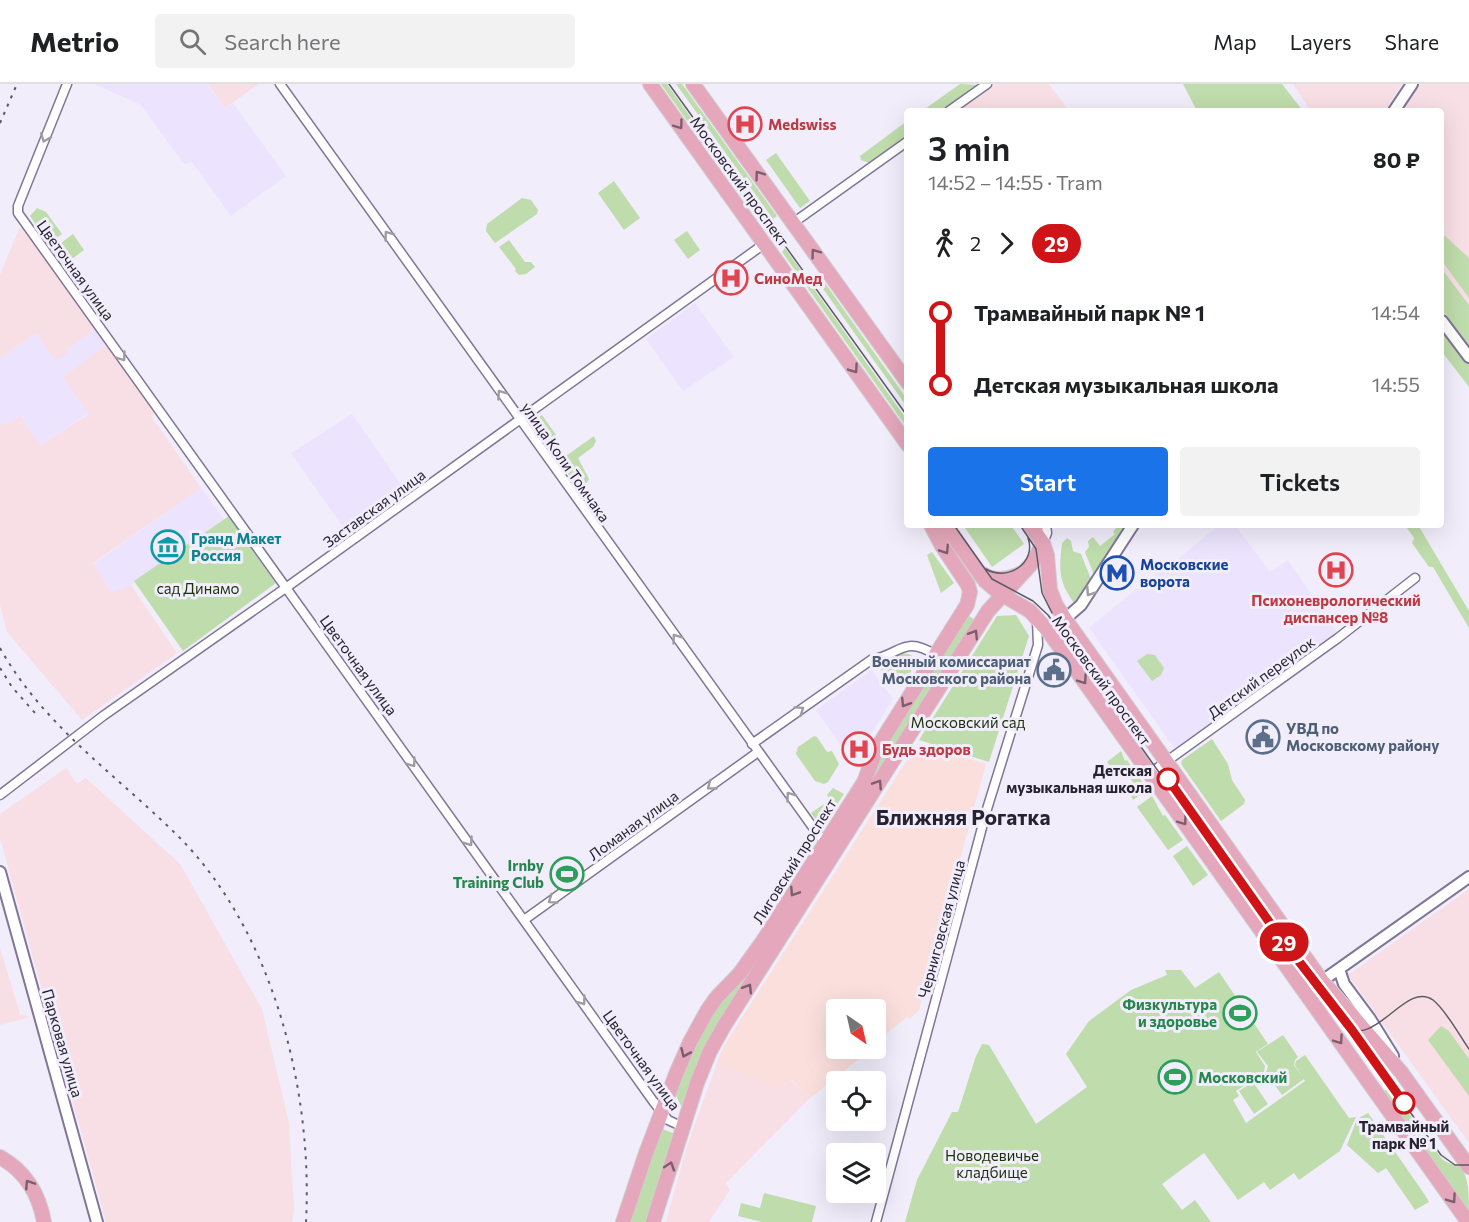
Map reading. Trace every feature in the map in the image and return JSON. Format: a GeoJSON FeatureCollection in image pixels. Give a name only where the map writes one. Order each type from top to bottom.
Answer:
{"type":"FeatureCollection","features":[{"type":"Feature","properties":{"kind":"main road","name":"Московский проспект"},"geometry":{"type":"LineString","coordinates":[[650,84],[904,439]]}},
{"type":"Feature","properties":{"kind":"main road","name":"Московский проспект"},"geometry":{"type":"LineString","coordinates":[[693,84],[904,377]]}},
{"type":"Feature","properties":{"kind":"main road","name":"Лиговский проспект"},"geometry":{"type":"LineString","coordinates":[[653,1222],[710,1051],[830,847],[864,782],[877,748],[967,604],[970,592],[968,585],[933,528]]}},
{"type":"Feature","properties":{"kind":"main road","name":"Московский проспект"},"geometry":{"type":"LineString","coordinates":[[947,528],[990,585],[1035,616],[1054,640],[1468,1222]]}},
{"type":"Feature","properties":{"kind":"main road","name":"Московский проспект"},"geometry":{"type":"LineString","coordinates":[[1032,528],[1043,543],[1047,555],[1050,590],[1065,619],[1322,981],[1401,1072],[1469,1167]]}},
{"type":"Feature","properties":{"kind":"main road","name":"Лиговский проспект"},"geometry":{"type":"LineString","coordinates":[[624,1222],[661,1111],[690,1042],[707,1011],[754,955],[830,847],[987,613],[1034,561],[1043,543]]}},
{"type":"Feature","properties":{"kind":"main road"},"geometry":{"type":"LineString","coordinates":[[975,567],[982,574],[995,579],[1009,578],[1026,570]]}},
{"type":"Feature","properties":{"kind":"main road"},"geometry":{"type":"LineString","coordinates":[[0,1157],[23,1175],[34,1190],[44,1222]]}},
{"type":"Feature","properties":{"kind":"street","name":"Цветочная улица"},"geometry":{"type":"LineString","coordinates":[[67,84],[18,206],[18,213],[661,1111],[668,1120],[683,1127]]}},
{"type":"Feature","properties":{"kind":"street","name":"улица Коли Томчака"},"geometry":{"type":"LineString","coordinates":[[280,84],[752,744],[830,847]]}},
{"type":"Feature","properties":{"kind":"street"},"geometry":{"type":"LineString","coordinates":[[953,108],[987,84]]}},
{"type":"Feature","properties":{"kind":"street"},"geometry":{"type":"LineString","coordinates":[[1396,108],[1412,84]]}},
{"type":"Feature","properties":{"kind":"street"},"geometry":{"type":"LineString","coordinates":[[793,223],[904,144]]}},
{"type":"Feature","properties":{"kind":"street","name":"Заставская улица"},"geometry":{"type":"LineString","coordinates":[[0,795],[81,732],[764,244]]}},
{"type":"Feature","properties":{"kind":"street"},"geometry":{"type":"LineString","coordinates":[[1444,324],[1469,357]]}},
{"type":"Feature","properties":{"kind":"street"},"geometry":{"type":"LineString","coordinates":[[1043,543],[1046,528]]}},
{"type":"Feature","properties":{"kind":"street"},"geometry":{"type":"LineString","coordinates":[[1065,619],[1081,605],[1131,528]]}},
{"type":"Feature","properties":{"kind":"street","name":"Детский переулок"},"geometry":{"type":"LineString","coordinates":[[1149,774],[1338,638],[1415,578]]}},
{"type":"Feature","properties":{"kind":"street","name":"Черниговская улица"},"geometry":{"type":"LineString","coordinates":[[876,1222],[987,809],[1038,645],[1038,624],[1035,616]]}},
{"type":"Feature","properties":{"kind":"street"},"geometry":{"type":"LineString","coordinates":[[1038,645],[1054,640]]}},
{"type":"Feature","properties":{"kind":"street"},"geometry":{"type":"LineString","coordinates":[[752,744],[871,660],[911,646],[920,646],[936,655]]}},
{"type":"Feature","properties":{"kind":"street","name":"Ломаная улица"},"geometry":{"type":"LineString","coordinates":[[524,920],[758,752]]}},
{"type":"Feature","properties":{"kind":"street","name":"Парковая улица"},"geometry":{"type":"LineString","coordinates":[[0,872],[98,1222]]}},
{"type":"Feature","properties":{"kind":"street"},"geometry":{"type":"LineString","coordinates":[[1305,993],[1469,877]]}},
{"type":"Feature","properties":{"kind":"street"},"geometry":{"type":"LineString","coordinates":[[1339,969],[1344,984],[1374,1026],[1401,1072]]}},
{"type":"Feature","properties":{"kind":"shaded area"},"geometry":{"type":"Polygon","coordinates":[[[94,84],[207,84],[225,108],[233,103],[286,176],[231,216],[192,162],[184,164],[141,105],[94,84]]]}},
{"type":"Feature","properties":{"kind":"shaded area"},"geometry":{"type":"Polygon","coordinates":[[[208,84],[259,84],[225,108],[208,84]]]}},
{"type":"Feature","properties":{"kind":"shaded area"},"geometry":{"type":"Polygon","coordinates":[[[994,84],[1049,84],[1067,108],[962,108],[994,84]]]}},
{"type":"Feature","properties":{"kind":"shaded area"},"geometry":{"type":"Polygon","coordinates":[[[1293,84],[1402,84],[1387,108],[1309,108],[1293,84]]]}},
{"type":"Feature","properties":{"kind":"shaded area"},"geometry":{"type":"Polygon","coordinates":[[[1417,84],[1469,84],[1469,305],[1444,272],[1444,108],[1403,108],[1417,84]]]}},
{"type":"Feature","properties":{"kind":"shaded area"},"geometry":{"type":"Polygon","coordinates":[[[22,228],[95,329],[67,349],[69,352],[55,361],[36,333],[0,358],[0,275],[19,229],[22,228]]]}},
{"type":"Feature","properties":{"kind":"shaded area"},"geometry":{"type":"Polygon","coordinates":[[[695,303],[734,357],[683,391],[646,339],[695,303]]]}},
{"type":"Feature","properties":{"kind":"shaded area"},"geometry":{"type":"Polygon","coordinates":[[[95,329],[106,345],[63,377],[89,413],[41,445],[8,424],[0,424],[0,358],[36,333],[69,351],[67,349],[95,329]]]}},
{"type":"Feature","properties":{"kind":"shaded area"},"geometry":{"type":"Polygon","coordinates":[[[106,345],[155,413],[151,416],[201,488],[93,563],[112,593],[131,585],[177,653],[82,720],[7,632],[0,605],[0,424],[8,424],[20,416],[41,445],[89,414],[63,377],[106,345]]]}},
{"type":"Feature","properties":{"kind":"shaded area"},"geometry":{"type":"Polygon","coordinates":[[[352,414],[405,490],[345,530],[291,453],[352,414]]]}},
{"type":"Feature","properties":{"kind":"shaded area"},"geometry":{"type":"Polygon","coordinates":[[[201,488],[224,519],[131,585],[112,594],[93,564],[201,488]]]}},
{"type":"Feature","properties":{"kind":"shaded area"},"geometry":{"type":"Polygon","coordinates":[[[1215,528],[1237,528],[1270,572],[1288,560],[1337,632],[1175,749],[1089,628],[1157,572],[1161,573],[1215,528]]]}},
{"type":"Feature","properties":{"kind":"shaded area"},"geometry":{"type":"Polygon","coordinates":[[[872,670],[893,699],[853,763],[816,710],[872,670]]]}},
{"type":"Feature","properties":{"kind":"shaded area"},"geometry":{"type":"Polygon","coordinates":[[[918,743],[986,764],[919,1010],[910,1019],[907,1017],[886,1034],[886,999],[826,999],[826,1059],[859,1059],[844,1071],[826,1071],[826,1085],[810,1098],[791,1080],[778,1089],[717,1063],[723,1047],[918,743]]]}},
{"type":"Feature","properties":{"kind":"shaded area"},"geometry":{"type":"Polygon","coordinates":[[[66,768],[77,784],[86,778],[180,864],[262,1009],[289,1123],[294,1210],[292,1222],[106,1222],[0,838],[0,814],[66,768]]]}},
{"type":"Feature","properties":{"kind":"shaded area"},"geometry":{"type":"Polygon","coordinates":[[[1469,889],[1469,1143],[1348,975],[1469,889]]]}},
{"type":"Feature","properties":{"kind":"shaded area"},"geometry":{"type":"Polygon","coordinates":[[[0,948],[20,1014],[30,1017],[0,1025],[0,948]]]}},
{"type":"Feature","properties":{"kind":"shaded area"},"geometry":{"type":"Polygon","coordinates":[[[717,1063],[778,1089],[790,1080],[810,1098],[726,1183],[730,1190],[709,1222],[666,1222],[686,1149],[717,1063]]]}},
{"type":"Feature","properties":{"kind":"green space"},"geometry":{"type":"Polygon","coordinates":[[[661,84],[667,84],[747,196],[743,200],[661,84]]]}},
{"type":"Feature","properties":{"kind":"green space"},"geometry":{"type":"Polygon","coordinates":[[[676,84],[682,84],[777,216],[773,219],[676,84]]]}},
{"type":"Feature","properties":{"kind":"green space"},"geometry":{"type":"Polygon","coordinates":[[[960,84],[978,85],[946,108],[926,108],[960,84]]]}},
{"type":"Feature","properties":{"kind":"green space"},"geometry":{"type":"Polygon","coordinates":[[[1183,84],[1282,84],[1301,108],[1195,108],[1183,84]]]}},
{"type":"Feature","properties":{"kind":"green space"},"geometry":{"type":"Polygon","coordinates":[[[904,123],[904,137],[869,163],[861,160],[860,156],[904,123]]]}},
{"type":"Feature","properties":{"kind":"green space"},"geometry":{"type":"Polygon","coordinates":[[[776,153],[810,201],[800,208],[766,160],[776,153]]]}},
{"type":"Feature","properties":{"kind":"green space"},"geometry":{"type":"Polygon","coordinates":[[[614,181],[640,218],[624,230],[598,193],[614,181]]]}},
{"type":"Feature","properties":{"kind":"green space"},"geometry":{"type":"Polygon","coordinates":[[[522,198],[531,200],[538,210],[537,214],[495,243],[486,231],[487,224],[522,198]]]}},
{"type":"Feature","properties":{"kind":"green space"},"geometry":{"type":"Polygon","coordinates":[[[37,208],[46,212],[62,234],[49,243],[30,216],[37,208]]]}},
{"type":"Feature","properties":{"kind":"green space"},"geometry":{"type":"Polygon","coordinates":[[[687,231],[700,250],[688,259],[674,240],[687,231]]]}},
{"type":"Feature","properties":{"kind":"green space"},"geometry":{"type":"Polygon","coordinates":[[[73,234],[84,250],[64,265],[53,249],[73,234]]]}},
{"type":"Feature","properties":{"kind":"green space"},"geometry":{"type":"Polygon","coordinates":[[[1444,235],[1469,258],[1469,298],[1444,264],[1444,235]]]}},
{"type":"Feature","properties":{"kind":"green space"},"geometry":{"type":"Polygon","coordinates":[[[509,240],[525,262],[531,262],[535,267],[526,274],[519,275],[515,271],[516,269],[499,247],[509,240]]]}},
{"type":"Feature","properties":{"kind":"green space"},"geometry":{"type":"Polygon","coordinates":[[[785,248],[904,416],[904,424],[782,252],[785,248]]]}},
{"type":"Feature","properties":{"kind":"green space"},"geometry":{"type":"Polygon","coordinates":[[[1444,272],[1469,305],[1469,346],[1444,313],[1444,272]]]}},
{"type":"Feature","properties":{"kind":"green space"},"geometry":{"type":"Polygon","coordinates":[[[825,283],[904,395],[904,403],[821,286],[825,283]]]}},
{"type":"Feature","properties":{"kind":"green space"},"geometry":{"type":"Polygon","coordinates":[[[1444,331],[1469,364],[1469,387],[1444,355],[1444,331]]]}},
{"type":"Feature","properties":{"kind":"green space"},"geometry":{"type":"Polygon","coordinates":[[[542,415],[556,435],[553,442],[547,446],[532,422],[540,420],[539,417],[542,415]]]}},
{"type":"Feature","properties":{"kind":"green space"},"geometry":{"type":"Polygon","coordinates":[[[594,436],[596,441],[593,447],[578,458],[589,479],[581,492],[559,461],[594,436]]]}},
{"type":"Feature","properties":{"kind":"green space","name":"сад Динамо"},"geometry":{"type":"Polygon","coordinates":[[[229,516],[276,583],[183,651],[134,581],[229,516]]]}},
{"type":"Feature","properties":{"kind":"green space"},"geometry":{"type":"Polygon","coordinates":[[[965,528],[1013,528],[1024,544],[992,567],[965,528]]]}},
{"type":"Feature","properties":{"kind":"green space"},"geometry":{"type":"Polygon","coordinates":[[[1116,528],[1124,528],[1094,575],[1085,552],[1089,547],[1088,541],[1093,537],[1100,546],[1115,534],[1113,532],[1116,528]]]}},
{"type":"Feature","properties":{"kind":"green space"},"geometry":{"type":"Polygon","coordinates":[[[1407,528],[1420,528],[1469,611],[1469,628],[1433,567],[1429,567],[1412,543],[1414,538],[1407,528]]]}},
{"type":"Feature","properties":{"kind":"green space"},"geometry":{"type":"Polygon","coordinates":[[[1067,538],[1071,541],[1073,551],[1081,554],[1091,579],[1074,603],[1065,588],[1061,574],[1062,543],[1067,538]]]}},
{"type":"Feature","properties":{"kind":"green space"},"geometry":{"type":"Polygon","coordinates":[[[932,552],[954,583],[941,593],[927,555],[932,552]]]}},
{"type":"Feature","properties":{"kind":"green space"},"geometry":{"type":"Polygon","coordinates":[[[966,614],[975,620],[841,831],[879,753],[966,614]]]}},
{"type":"Feature","properties":{"kind":"green space","name":"Московский сад"},"geometry":{"type":"Polygon","coordinates":[[[1016,615],[1029,636],[989,762],[919,740],[997,616],[1016,615]]]}},
{"type":"Feature","properties":{"kind":"green space"},"geometry":{"type":"Polygon","coordinates":[[[898,653],[909,654],[918,660],[901,687],[891,674],[887,677],[878,666],[898,653]]]}},
{"type":"Feature","properties":{"kind":"green space"},"geometry":{"type":"Polygon","coordinates":[[[1147,654],[1155,655],[1164,668],[1161,675],[1152,681],[1137,661],[1147,654]]]}},
{"type":"Feature","properties":{"kind":"green space"},"geometry":{"type":"Polygon","coordinates":[[[814,736],[827,752],[832,751],[839,764],[828,782],[824,784],[815,781],[796,754],[798,747],[814,736]]]}},
{"type":"Feature","properties":{"kind":"green space"},"geometry":{"type":"Polygon","coordinates":[[[1212,739],[1228,764],[1232,780],[1245,800],[1244,804],[1221,821],[1181,764],[1182,760],[1212,739]]]}},
{"type":"Feature","properties":{"kind":"green space"},"geometry":{"type":"Polygon","coordinates":[[[1121,751],[1125,761],[1127,760],[1148,790],[1133,800],[1128,790],[1135,785],[1124,770],[1114,772],[1107,762],[1121,751]]]}},
{"type":"Feature","properties":{"kind":"green space"},"geometry":{"type":"Polygon","coordinates":[[[833,788],[844,794],[825,822],[820,825],[811,813],[830,800],[827,795],[833,788]]]}},
{"type":"Feature","properties":{"kind":"green space"},"geometry":{"type":"Polygon","coordinates":[[[1152,796],[1163,816],[1165,815],[1183,840],[1168,850],[1137,807],[1152,796]]]}},
{"type":"Feature","properties":{"kind":"green space"},"geometry":{"type":"Polygon","coordinates":[[[1187,846],[1208,875],[1193,886],[1173,856],[1187,846]]]}},
{"type":"Feature","properties":{"kind":"green space"},"geometry":{"type":"Polygon","coordinates":[[[823,856],[704,1049],[690,1081],[683,1106],[681,1106],[675,1093],[695,1045],[712,1014],[748,974],[823,856]]]}},
{"type":"Feature","properties":{"kind":"green space","name":"Новодевичье кладбище"},"geometry":{"type":"Polygon","coordinates":[[[1165,970],[1181,970],[1195,988],[1219,972],[1268,1044],[1256,1052],[1265,1066],[1264,1072],[1236,1091],[1239,1096],[1233,1100],[1246,1123],[1305,1081],[1295,1065],[1296,1061],[1305,1055],[1349,1118],[1356,1117],[1340,1151],[1299,1180],[1294,1173],[1270,1190],[1264,1182],[1238,1200],[1204,1153],[1162,1184],[1182,1210],[1195,1200],[1211,1222],[905,1222],[917,1180],[952,1112],[958,1112],[982,1044],[989,1045],[1036,1124],[1087,1087],[1066,1054],[1089,1021],[1131,990],[1167,975],[1165,970]]]}},
{"type":"Feature","properties":{"kind":"green space"},"geometry":{"type":"Polygon","coordinates":[[[1441,1026],[1449,1031],[1469,1059],[1469,1096],[1428,1040],[1441,1026]]]}},
{"type":"Feature","properties":{"kind":"green space"},"geometry":{"type":"Polygon","coordinates":[[[1283,1035],[1298,1057],[1294,1065],[1304,1079],[1282,1095],[1266,1073],[1268,1066],[1257,1052],[1283,1035]]]}},
{"type":"Feature","properties":{"kind":"green space"},"geometry":{"type":"Polygon","coordinates":[[[1253,1082],[1268,1104],[1254,1114],[1239,1091],[1253,1082]]]}},
{"type":"Feature","properties":{"kind":"green space"},"geometry":{"type":"Polygon","coordinates":[[[1390,1087],[1442,1159],[1460,1167],[1463,1171],[1468,1187],[1469,1210],[1384,1091],[1390,1087]]]}},
{"type":"Feature","properties":{"kind":"green space"},"geometry":{"type":"Polygon","coordinates":[[[1368,1113],[1429,1202],[1415,1210],[1386,1168],[1378,1173],[1347,1145],[1357,1119],[1368,1113]]]}},
{"type":"Feature","properties":{"kind":"green space"},"geometry":{"type":"Polygon","coordinates":[[[662,1129],[673,1133],[674,1137],[646,1222],[629,1222],[662,1129]]]}},
{"type":"Feature","properties":{"kind":"green space"},"geometry":{"type":"Polygon","coordinates":[[[764,1193],[816,1206],[812,1222],[762,1222],[738,1216],[741,1203],[760,1208],[764,1193]]]}},
{"type":"Feature","properties":{"kind":"tram line"},"geometry":{"type":"LineString","coordinates":[[669,84],[904,411]]}},
{"type":"Feature","properties":{"kind":"tram line"},"geometry":{"type":"LineString","coordinates":[[956,528],[992,579],[1033,601],[1048,615],[1273,934],[1343,1025],[1355,1031],[1367,1029],[1412,999],[1422,996],[1438,1004],[1469,1049]]}},
{"type":"Feature","properties":{"kind":"tram line"},"geometry":{"type":"LineString","coordinates":[[1022,528],[1036,549],[1042,593],[1052,613]]}},
{"type":"Feature","properties":{"kind":"tram line"},"geometry":{"type":"LineString","coordinates":[[986,569],[1003,573],[1018,568],[1028,555],[1030,547],[1028,538]]}},
{"type":"Feature","properties":{"kind":"tram line","name":"29"},"geometry":{"type":"LineString","coordinates":[[1168,779],[1277,933],[1352,1030],[1404,1103]]}},
{"type":"Feature","properties":{"kind":"tram line"},"geometry":{"type":"LineString","coordinates":[[1349,1027],[1441,1155],[1455,1165],[1469,1165]]}},
{"type":"Feature","properties":{"kind":"railway"},"geometry":{"type":"LineString","coordinates":[[0,123],[17,84]]}},
{"type":"Feature","properties":{"kind":"railway"},"geometry":{"type":"LineString","coordinates":[[0,648],[17,676],[59,725],[81,748],[177,835],[210,873],[239,917],[262,964],[280,1015],[294,1067],[302,1119],[306,1171],[306,1222]]}},
{"type":"Feature","properties":{"kind":"railway"},"geometry":{"type":"LineString","coordinates":[[0,668],[12,687],[35,713]]}},
{"type":"Feature","properties":{"kind":"place","name":"Medswiss"},"geometry":{"type":"Point","coordinates":[745,124]}},
{"type":"Feature","properties":{"kind":"place","name":"СиноМед"},"geometry":{"type":"Point","coordinates":[731,278]}},
{"type":"Feature","properties":{"kind":"place","name":"Гранд Макет Россия"},"geometry":{"type":"Point","coordinates":[168,547]}},
{"type":"Feature","properties":{"kind":"place","name":"Психоневрологический диспансер №8"},"geometry":{"type":"Point","coordinates":[1336,570]}},
{"type":"Feature","properties":{"kind":"place","name":"Московские ворота"},"geometry":{"type":"Point","coordinates":[1117,573]}},
{"type":"Feature","properties":{"kind":"place","name":"Военный комиссариат Московского района"},"geometry":{"type":"Point","coordinates":[1054,670]}},
{"type":"Feature","properties":{"kind":"place","name":"УВД по Московскому району"},"geometry":{"type":"Point","coordinates":[1263,737]}},
{"type":"Feature","properties":{"kind":"place","name":"Будь здоров"},"geometry":{"type":"Point","coordinates":[859,749]}},
{"type":"Feature","properties":{"kind":"place","name":"Детская музыкальная школа"},"geometry":{"type":"Point","coordinates":[1168,779]}},
{"type":"Feature","properties":{"kind":"place","name":"Irnby Training Club"},"geometry":{"type":"Point","coordinates":[567,874]}},
{"type":"Feature","properties":{"kind":"place","name":"Физкультура и здоровье"},"geometry":{"type":"Point","coordinates":[1240,1013]}},
{"type":"Feature","properties":{"kind":"place","name":"Московский"},"geometry":{"type":"Point","coordinates":[1175,1077]}},
{"type":"Feature","properties":{"kind":"place","name":"Трамвайный парк № 1"},"geometry":{"type":"Point","coordinates":[1404,1103]}},
{"type":"Feature","properties":{"kind":"district","name":"Ближняя Рогатка"},"geometry":{"type":"Point","coordinates":[963,816]}}]}
